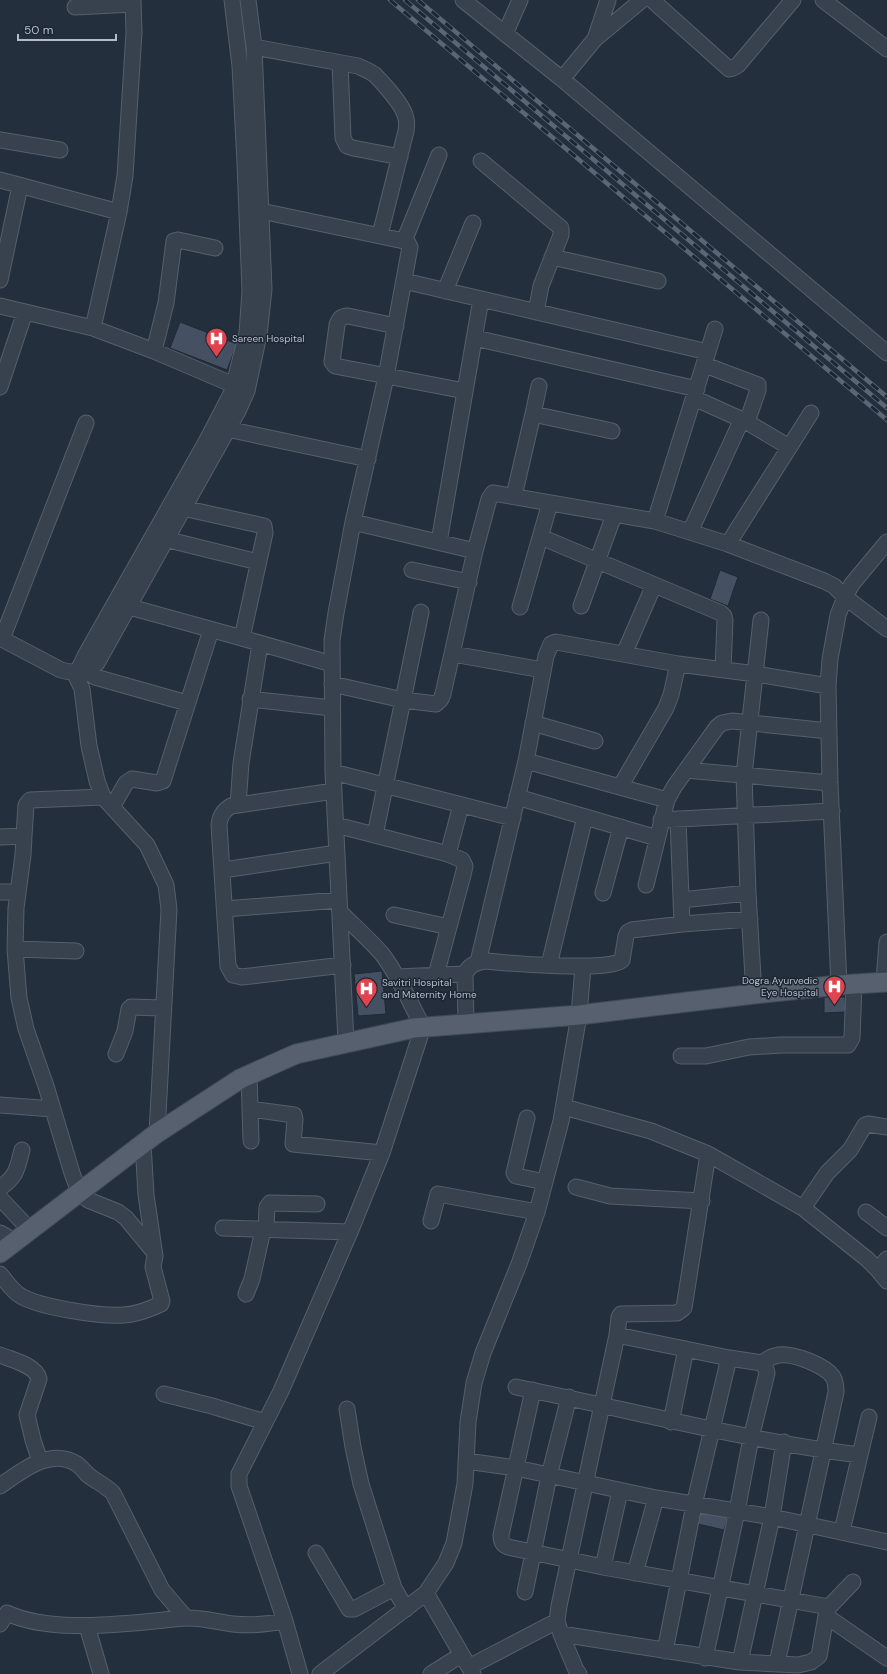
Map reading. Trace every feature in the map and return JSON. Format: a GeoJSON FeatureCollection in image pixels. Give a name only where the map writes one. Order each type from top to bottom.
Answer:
{"type":"FeatureCollection","features":[{"type":"Feature","properties":{"kind":"main road"},"geometry":{"type":"LineString","coordinates":[[0,1253],[8,1237],[30,1230],[150,1138],[240,1079],[296,1054],[346,1042],[423,1027],[579,1015],[754,994],[847,984],[885,982]]}},
{"type":"Feature","properties":{"kind":"street"},"geometry":{"type":"LineString","coordinates":[[232,0],[240,66],[250,291],[241,388]]}},
{"type":"Feature","properties":{"kind":"street"},"geometry":{"type":"LineString","coordinates":[[121,604],[241,388],[259,335],[264,290],[254,47],[248,0]]}},
{"type":"Feature","properties":{"kind":"street"},"geometry":{"type":"LineString","coordinates":[[463,0],[562,79],[887,353]]}},
{"type":"Feature","properties":{"kind":"street"},"geometry":{"type":"LineString","coordinates":[[506,34],[520,0]]}},
{"type":"Feature","properties":{"kind":"street"},"geometry":{"type":"LineString","coordinates":[[595,39],[608,0]]}},
{"type":"Feature","properties":{"kind":"street"},"geometry":{"type":"LineString","coordinates":[[562,79],[595,39],[642,0]]}},
{"type":"Feature","properties":{"kind":"street"},"geometry":{"type":"LineString","coordinates":[[652,0],[729,69],[738,65],[793,0]]}},
{"type":"Feature","properties":{"kind":"street"},"geometry":{"type":"LineString","coordinates":[[823,0],[887,49]]}},
{"type":"Feature","properties":{"kind":"street"},"geometry":{"type":"LineString","coordinates":[[75,7],[133,2],[134,32],[125,176],[119,212],[93,328]]}},
{"type":"Feature","properties":{"kind":"street"},"geometry":{"type":"LineString","coordinates":[[254,47],[340,63],[368,70],[375,75],[400,106],[405,114],[407,122],[400,157],[380,235]]}},
{"type":"Feature","properties":{"kind":"street"},"geometry":{"type":"LineString","coordinates":[[340,63],[344,143],[353,148],[400,157]]}},
{"type":"Feature","properties":{"kind":"street"},"geometry":{"type":"LineString","coordinates":[[0,140],[60,150]]}},
{"type":"Feature","properties":{"kind":"street"},"geometry":{"type":"LineString","coordinates":[[404,241],[439,154]]}},
{"type":"Feature","properties":{"kind":"street"},"geometry":{"type":"LineString","coordinates":[[482,161],[561,228],[561,236],[538,292],[536,312]]}},
{"type":"Feature","properties":{"kind":"street"},"geometry":{"type":"LineString","coordinates":[[0,180],[119,212]]}},
{"type":"Feature","properties":{"kind":"street"},"geometry":{"type":"LineString","coordinates":[[0,280],[20,186]]}},
{"type":"Feature","properties":{"kind":"street"},"geometry":{"type":"LineString","coordinates":[[261,211],[380,235],[404,241],[408,243],[410,247],[386,377],[353,522],[332,640],[333,772],[346,1042]]}},
{"type":"Feature","properties":{"kind":"street"},"geometry":{"type":"LineString","coordinates":[[445,291],[474,223]]}},
{"type":"Feature","properties":{"kind":"street"},"geometry":{"type":"LineString","coordinates":[[154,351],[166,303],[174,241],[178,240],[215,248]]}},
{"type":"Feature","properties":{"kind":"street"},"geometry":{"type":"LineString","coordinates":[[552,257],[658,282]]}},
{"type":"Feature","properties":{"kind":"street"},"geometry":{"type":"LineString","coordinates":[[404,281],[536,312],[706,359],[758,385],[758,390],[744,421],[690,532]]}},
{"type":"Feature","properties":{"kind":"street"},"geometry":{"type":"LineString","coordinates":[[439,542],[482,300]]}},
{"type":"Feature","properties":{"kind":"street"},"geometry":{"type":"LineString","coordinates":[[0,306],[93,328],[154,351],[241,388]]}},
{"type":"Feature","properties":{"kind":"street"},"geometry":{"type":"LineString","coordinates":[[0,387],[25,312]]}},
{"type":"Feature","properties":{"kind":"street"},"geometry":{"type":"LineString","coordinates":[[396,326],[343,316],[339,319],[337,325],[332,362],[335,366],[386,377],[466,391]]}},
{"type":"Feature","properties":{"kind":"street"},"geometry":{"type":"LineString","coordinates":[[655,521],[715,329]]}},
{"type":"Feature","properties":{"kind":"street"},"geometry":{"type":"LineString","coordinates":[[475,338],[696,393],[789,447]]}},
{"type":"Feature","properties":{"kind":"street"},"geometry":{"type":"LineString","coordinates":[[514,496],[539,386]]}},
{"type":"Feature","properties":{"kind":"street"},"geometry":{"type":"LineString","coordinates":[[728,544],[811,413]]}},
{"type":"Feature","properties":{"kind":"street"},"geometry":{"type":"LineString","coordinates":[[533,414],[612,431]]}},
{"type":"Feature","properties":{"kind":"street"},"geometry":{"type":"LineString","coordinates":[[86,423],[1,638],[61,670],[79,670],[95,677],[187,703]]}},
{"type":"Feature","properties":{"kind":"street"},"geometry":{"type":"LineString","coordinates":[[221,426],[368,459]]}},
{"type":"Feature","properties":{"kind":"street"},"geometry":{"type":"LineString","coordinates":[[0,1274],[13,1290],[30,1300],[85,1312],[124,1316],[162,1303],[153,1267],[154,1252],[146,1196],[169,909],[166,886],[147,845],[107,802],[97,781],[89,746],[79,670],[165,539],[183,508],[221,426]]}},
{"type":"Feature","properties":{"kind":"street"},"geometry":{"type":"LineString","coordinates":[[332,684],[403,700],[436,704],[441,699],[453,654],[475,551],[491,494],[497,492],[614,515],[655,521],[728,544],[834,586],[845,597],[887,629]]}},
{"type":"Feature","properties":{"kind":"street"},"geometry":{"type":"LineString","coordinates":[[520,607],[550,503]]}},
{"type":"Feature","properties":{"kind":"street"},"geometry":{"type":"LineString","coordinates":[[183,508],[264,526],[265,533],[242,638]]}},
{"type":"Feature","properties":{"kind":"street"},"geometry":{"type":"LineString","coordinates":[[581,606],[614,515]]}},
{"type":"Feature","properties":{"kind":"street"},"geometry":{"type":"LineString","coordinates":[[353,522],[475,551]]}},
{"type":"Feature","properties":{"kind":"street"},"geometry":{"type":"LineString","coordinates":[[541,537],[721,612],[724,616],[723,670]]}},
{"type":"Feature","properties":{"kind":"street"},"geometry":{"type":"LineString","coordinates":[[165,539],[258,562]]}},
{"type":"Feature","properties":{"kind":"street"},"geometry":{"type":"LineString","coordinates":[[682,1056],[706,1056],[749,1047],[782,1045],[848,1045],[852,1038],[830,783],[828,686],[833,638],[838,615],[845,597],[852,584],[887,542]]}},
{"type":"Feature","properties":{"kind":"street"},"geometry":{"type":"LineString","coordinates":[[412,570],[469,582]]}},
{"type":"Feature","properties":{"kind":"street"},"geometry":{"type":"LineString","coordinates":[[624,654],[654,585]]}},
{"type":"Feature","properties":{"kind":"street"},"geometry":{"type":"LineString","coordinates":[[121,604],[332,664]]}},
{"type":"Feature","properties":{"kind":"street"},"geometry":{"type":"LineString","coordinates":[[375,835],[421,612]]}},
{"type":"Feature","properties":{"kind":"street"},"geometry":{"type":"LineString","coordinates":[[754,994],[748,893],[744,775],[761,620]]}},
{"type":"Feature","properties":{"kind":"street"},"geometry":{"type":"LineString","coordinates":[[154,1252],[126,1218],[118,1212],[88,1200],[79,1192],[26,1029],[18,998],[15,949],[17,892],[23,855],[26,805],[30,800],[107,802],[132,779],[157,783],[163,781],[211,630]]}},
{"type":"Feature","properties":{"kind":"street"},"geometry":{"type":"LineString","coordinates":[[478,962],[526,761],[543,670],[548,649],[551,644],[556,642],[678,664],[756,674],[828,686]]}},
{"type":"Feature","properties":{"kind":"street"},"geometry":{"type":"LineString","coordinates":[[238,805],[240,763],[260,644]]}},
{"type":"Feature","properties":{"kind":"street"},"geometry":{"type":"LineString","coordinates":[[453,654],[543,670]]}},
{"type":"Feature","properties":{"kind":"street"},"geometry":{"type":"LineString","coordinates":[[620,787],[666,708],[671,695],[678,664]]}},
{"type":"Feature","properties":{"kind":"street"},"geometry":{"type":"LineString","coordinates":[[250,699],[332,708]]}},
{"type":"Feature","properties":{"kind":"street"},"geometry":{"type":"LineString","coordinates":[[646,885],[667,800],[674,786],[717,727],[727,721],[750,722],[829,731]]}},
{"type":"Feature","properties":{"kind":"street"},"geometry":{"type":"LineString","coordinates":[[533,722],[594,741]]}},
{"type":"Feature","properties":{"kind":"street"},"geometry":{"type":"LineString","coordinates":[[526,761],[667,800]]}},
{"type":"Feature","properties":{"kind":"street"},"geometry":{"type":"LineString","coordinates":[[686,770],[830,783]]}},
{"type":"Feature","properties":{"kind":"street"},"geometry":{"type":"LineString","coordinates":[[333,772],[513,818]]}},
{"type":"Feature","properties":{"kind":"street"},"geometry":{"type":"LineString","coordinates":[[334,791],[231,806],[224,810],[220,817],[219,825],[228,966],[233,975],[242,977],[343,965]]}},
{"type":"Feature","properties":{"kind":"street"},"geometry":{"type":"LineString","coordinates":[[517,797],[657,838]]}},
{"type":"Feature","properties":{"kind":"street"},"geometry":{"type":"LineString","coordinates":[[448,854],[461,805]]}},
{"type":"Feature","properties":{"kind":"street"},"geometry":{"type":"LineString","coordinates":[[661,820],[745,814],[832,812]]}},
{"type":"Feature","properties":{"kind":"street"},"geometry":{"type":"LineString","coordinates":[[549,965],[585,817]]}},
{"type":"Feature","properties":{"kind":"street"},"geometry":{"type":"LineString","coordinates":[[678,819],[682,924]]}},
{"type":"Feature","properties":{"kind":"street"},"geometry":{"type":"LineString","coordinates":[[336,825],[448,854],[462,860],[464,866],[436,975]]}},
{"type":"Feature","properties":{"kind":"street"},"geometry":{"type":"LineString","coordinates":[[603,894],[621,827]]}},
{"type":"Feature","properties":{"kind":"street"},"geometry":{"type":"LineString","coordinates":[[0,837],[24,836]]}},
{"type":"Feature","properties":{"kind":"street"},"geometry":{"type":"LineString","coordinates":[[223,870],[337,853]]}},
{"type":"Feature","properties":{"kind":"street"},"geometry":{"type":"LineString","coordinates":[[0,892],[17,892]]}},
{"type":"Feature","properties":{"kind":"street"},"geometry":{"type":"LineString","coordinates":[[681,900],[748,893]]}},
{"type":"Feature","properties":{"kind":"street"},"geometry":{"type":"LineString","coordinates":[[225,909],[340,906]]}},
{"type":"Feature","properties":{"kind":"street"},"geometry":{"type":"LineString","coordinates":[[300,1674],[285,1621],[239,1486],[239,1474],[295,1360],[350,1232],[382,1153],[423,1027],[397,977],[382,955],[340,906]]}},
{"type":"Feature","properties":{"kind":"street"},"geometry":{"type":"LineString","coordinates":[[394,915],[449,927]]}},
{"type":"Feature","properties":{"kind":"street"},"geometry":{"type":"LineString","coordinates":[[466,1024],[464,974],[467,969],[478,962],[583,967],[620,963],[623,956],[626,936],[630,930],[682,924],[750,919]]}},
{"type":"Feature","properties":{"kind":"street"},"geometry":{"type":"LineString","coordinates":[[885,982],[887,942]]}},
{"type":"Feature","properties":{"kind":"street"},"geometry":{"type":"LineString","coordinates":[[15,949],[76,951]]}},
{"type":"Feature","properties":{"kind":"street"},"geometry":{"type":"LineString","coordinates":[[320,1674],[426,1593],[446,1563],[454,1543],[464,1484],[468,1422],[474,1383],[483,1353],[519,1264],[537,1212],[545,1182],[564,1107],[579,1015],[583,967]]}},
{"type":"Feature","properties":{"kind":"street"},"geometry":{"type":"LineString","coordinates":[[397,977],[464,974]]}},
{"type":"Feature","properties":{"kind":"street"},"geometry":{"type":"LineString","coordinates":[[116,1054],[125,1031],[129,1009],[131,1007],[162,1008]]}},
{"type":"Feature","properties":{"kind":"street"},"geometry":{"type":"LineString","coordinates":[[249,1075],[251,1141]]}},
{"type":"Feature","properties":{"kind":"street"},"geometry":{"type":"LineString","coordinates":[[0,1105],[53,1109]]}},
{"type":"Feature","properties":{"kind":"street"},"geometry":{"type":"LineString","coordinates":[[564,1107],[651,1131],[708,1154],[803,1208],[884,1270]]}},
{"type":"Feature","properties":{"kind":"street"},"geometry":{"type":"LineString","coordinates":[[250,1109],[294,1115],[293,1144],[382,1153]]}},
{"type":"Feature","properties":{"kind":"street"},"geometry":{"type":"LineString","coordinates":[[527,1118],[514,1173],[516,1176],[545,1182]]}},
{"type":"Feature","properties":{"kind":"street"},"geometry":{"type":"LineString","coordinates":[[803,1208],[826,1173],[850,1150],[866,1125],[887,1127]]}},
{"type":"Feature","properties":{"kind":"street"},"geometry":{"type":"LineString","coordinates":[[0,1188],[11,1180],[15,1174],[22,1150]]}},
{"type":"Feature","properties":{"kind":"street"},"geometry":{"type":"LineString","coordinates":[[579,1674],[559,1627],[559,1606],[617,1335],[619,1317],[621,1314],[677,1313],[684,1308],[702,1201],[708,1154]]}},
{"type":"Feature","properties":{"kind":"street"},"geometry":{"type":"LineString","coordinates":[[576,1187],[610,1196],[702,1201]]}},
{"type":"Feature","properties":{"kind":"street"},"geometry":{"type":"LineString","coordinates":[[431,1221],[438,1194],[537,1212]]}},
{"type":"Feature","properties":{"kind":"street"},"geometry":{"type":"LineString","coordinates":[[0,1198],[30,1230]]}},
{"type":"Feature","properties":{"kind":"street"},"geometry":{"type":"LineString","coordinates":[[246,1294],[252,1280],[265,1230],[267,1207],[270,1203],[317,1204]]}},
{"type":"Feature","properties":{"kind":"street"},"geometry":{"type":"LineString","coordinates":[[866,1212],[887,1228]]}},
{"type":"Feature","properties":{"kind":"street"},"geometry":{"type":"LineString","coordinates":[[223,1228],[350,1232]]}},
{"type":"Feature","properties":{"kind":"street"},"geometry":{"type":"LineString","coordinates":[[617,1335],[729,1358],[762,1363],[779,1355],[792,1356],[807,1361],[825,1370],[832,1376],[836,1383],[836,1392],[777,1663]]}},
{"type":"Feature","properties":{"kind":"street"},"geometry":{"type":"LineString","coordinates":[[671,1422],[686,1349]]}},
{"type":"Feature","properties":{"kind":"street"},"geometry":{"type":"LineString","coordinates":[[0,1355],[33,1370],[38,1374],[39,1380],[26,1415],[40,1461]]}},
{"type":"Feature","properties":{"kind":"street"},"geometry":{"type":"LineString","coordinates":[[665,1651],[694,1505],[729,1358]]}},
{"type":"Feature","properties":{"kind":"street"},"geometry":{"type":"LineString","coordinates":[[705,1658],[737,1511],[751,1438],[767,1372],[762,1363]]}},
{"type":"Feature","properties":{"kind":"street"},"geometry":{"type":"LineString","coordinates":[[516,1387],[602,1404],[671,1422],[751,1438],[784,1442],[823,1450],[859,1454]]}},
{"type":"Feature","properties":{"kind":"street"},"geometry":{"type":"LineString","coordinates":[[533,1390],[501,1535],[501,1541],[508,1547],[603,1567],[790,1599],[828,1611],[887,1658]]}},
{"type":"Feature","properties":{"kind":"street"},"geometry":{"type":"LineString","coordinates":[[164,1394],[212,1406],[265,1422]]}},
{"type":"Feature","properties":{"kind":"street"},"geometry":{"type":"LineString","coordinates":[[525,1592],[532,1552],[549,1476],[569,1398]]}},
{"type":"Feature","properties":{"kind":"street"},"geometry":{"type":"LineString","coordinates":[[347,1409],[361,1484],[394,1588],[406,1609]]}},
{"type":"Feature","properties":{"kind":"street"},"geometry":{"type":"LineString","coordinates":[[842,1531],[859,1454],[869,1417]]}},
{"type":"Feature","properties":{"kind":"street"},"geometry":{"type":"LineString","coordinates":[[740,1662],[772,1517],[784,1442]]}},
{"type":"Feature","properties":{"kind":"street"},"geometry":{"type":"LineString","coordinates":[[0,1486],[40,1461],[52,1458],[77,1464],[113,1493],[162,1590],[186,1618]]}},
{"type":"Feature","properties":{"kind":"street"},"geometry":{"type":"LineString","coordinates":[[466,1461],[516,1468],[584,1484],[694,1505],[772,1517],[887,1542]]}},
{"type":"Feature","properties":{"kind":"street"},"geometry":{"type":"LineString","coordinates":[[603,1567],[620,1491]]}},
{"type":"Feature","properties":{"kind":"street"},"geometry":{"type":"LineString","coordinates":[[636,1573],[656,1498]]}},
{"type":"Feature","properties":{"kind":"street"},"geometry":{"type":"LineString","coordinates":[[316,1553],[349,1609],[354,1609],[394,1588]]}},
{"type":"Feature","properties":{"kind":"street"},"geometry":{"type":"LineString","coordinates":[[431,1674],[468,1665],[559,1627],[665,1651],[740,1662],[777,1663],[797,1669],[820,1656],[828,1611],[853,1582]]}},
{"type":"Feature","properties":{"kind":"street"},"geometry":{"type":"LineString","coordinates":[[426,1593],[468,1665]]}},
{"type":"Feature","properties":{"kind":"street"},"geometry":{"type":"LineString","coordinates":[[2,1615],[30,1621],[87,1626],[186,1618],[216,1620],[234,1624],[263,1624],[285,1621]]}},
{"type":"Feature","properties":{"kind":"street"},"geometry":{"type":"LineString","coordinates":[[87,1626],[101,1674]]}},
{"type":"Feature","properties":{"kind":"building"},"geometry":{"type":"Polygon","coordinates":[[[180,322],[237,344],[227,370],[170,348],[180,322]]]}},
{"type":"Feature","properties":{"kind":"building"},"geometry":{"type":"Polygon","coordinates":[[[720,570],[738,577],[728,606],[710,599],[720,570]]]}},
{"type":"Feature","properties":{"kind":"building"},"geometry":{"type":"Polygon","coordinates":[[[382,971],[386,1014],[358,1016],[354,974],[382,971]]]}},
{"type":"Feature","properties":{"kind":"building"},"geometry":{"type":"Polygon","coordinates":[[[824,997],[845,997],[846,1012],[824,1013],[824,997]]]}},
{"type":"Feature","properties":{"kind":"building"},"geometry":{"type":"Polygon","coordinates":[[[701,1510],[728,1517],[724,1530],[698,1524],[701,1510]]]}},
{"type":"Feature","properties":{"kind":"railway"},"geometry":{"type":"LineString","coordinates":[[390,0],[887,420]]}},
{"type":"Feature","properties":{"kind":"railway"},"geometry":{"type":"LineString","coordinates":[[405,0],[887,408]]}},
{"type":"Feature","properties":{"kind":"railway"},"geometry":{"type":"LineString","coordinates":[[418,0],[887,397]]}},
{"type":"Feature","properties":{"kind":"place","name":"Sareen Hospital"},"geometry":{"type":"Point","coordinates":[216,358]}},
{"type":"Feature","properties":{"kind":"place","name":"Dogra Ayurvedic Eye Hospital"},"geometry":{"type":"Point","coordinates":[834,1006]}},
{"type":"Feature","properties":{"kind":"place","name":"Savitri Hospital and Maternity Home"},"geometry":{"type":"Point","coordinates":[367,1008]}}]}
